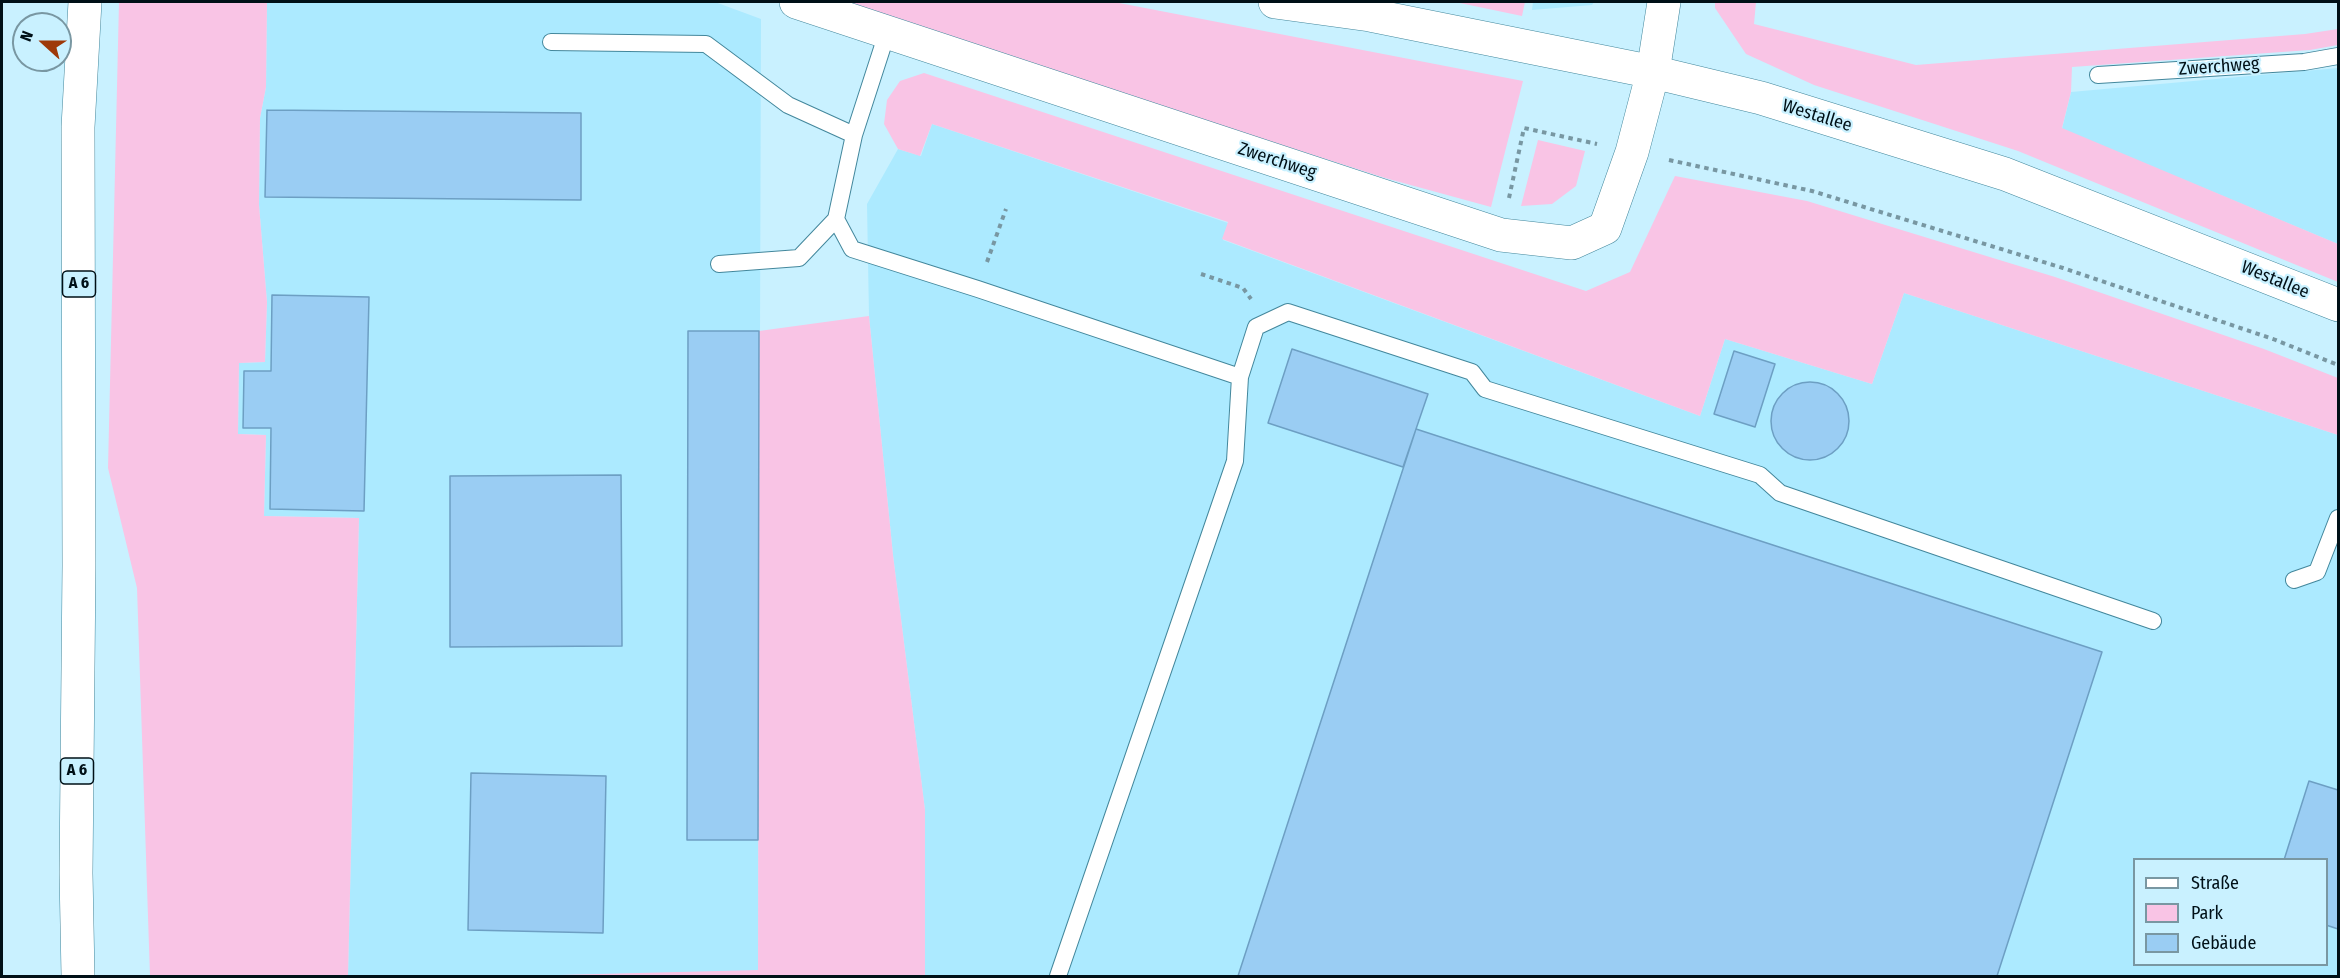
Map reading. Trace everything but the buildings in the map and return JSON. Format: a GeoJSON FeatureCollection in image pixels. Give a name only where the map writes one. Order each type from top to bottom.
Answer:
{"type":"FeatureCollection","features":[{"type":"Feature","properties":{"kind":"main road","name":"A 6"},"geometry":{"type":"LineString","coordinates":[[78,976],[76,873],[80,566],[78,127],[85,2]]}},
{"type":"Feature","properties":{"kind":"main road","name":"Zwerchweg"},"geometry":{"type":"LineString","coordinates":[[796,2],[1501,235],[1572,243],[1605,228],[1632,152],[1653,72],[1664,2]]}},
{"type":"Feature","properties":{"kind":"main road","name":"Westallee"},"geometry":{"type":"LineString","coordinates":[[1275,2],[1370,15],[1653,72],[1761,98],[2004,174],[2338,306]]}},
{"type":"Feature","properties":{"kind":"lane"},"geometry":{"type":"LineString","coordinates":[[719,264],[799,258],[836,219],[854,135],[887,33]]}},
{"type":"Feature","properties":{"kind":"lane"},"geometry":{"type":"LineString","coordinates":[[551,42],[705,44],[788,105],[854,135]]}},
{"type":"Feature","properties":{"kind":"lane","name":"Zwerchweg"},"geometry":{"type":"LineString","coordinates":[[2098,75],[2304,62],[2338,56]]}},
{"type":"Feature","properties":{"kind":"lane"},"geometry":{"type":"LineString","coordinates":[[836,219],[852,249],[1240,377]]}},
{"type":"Feature","properties":{"kind":"lane"},"geometry":{"type":"LineString","coordinates":[[1058,976],[1235,461],[1240,377],[1256,327],[1288,312],[1472,372],[1485,389],[1760,475],[1780,493],[2153,621]]}},
{"type":"Feature","properties":{"kind":"lane"},"geometry":{"type":"LineString","coordinates":[[2294,580],[2317,572],[2338,518]]}},
{"type":"Feature","properties":{"kind":"path"},"geometry":{"type":"LineString","coordinates":[[1501,235],[1524,128],[1812,191],[2063,268],[2272,339],[2338,365]]}},
{"type":"Feature","properties":{"kind":"path"},"geometry":{"type":"LineString","coordinates":[[978,289],[1006,209]]}},
{"type":"Feature","properties":{"kind":"path"},"geometry":{"type":"LineString","coordinates":[[1201,274],[1243,288],[1268,321]]}},
{"type":"Feature","properties":{"kind":"shaded area"},"geometry":{"type":"Polygon","coordinates":[[[267,2],[715,2],[761,19],[758,971],[519,976],[348,976],[359,518],[264,516],[266,435],[238,434],[239,363],[265,362],[267,302],[259,205],[260,118],[266,87],[267,2]]]}},
{"type":"Feature","properties":{"kind":"shaded area"},"geometry":{"type":"Polygon","coordinates":[[[1533,2],[1594,2],[1592,5],[1532,10],[1533,2]]]}},
{"type":"Feature","properties":{"kind":"shaded area"},"geometry":{"type":"Polygon","coordinates":[[[2338,68],[2338,244],[2062,129],[2071,92],[2338,68]]]}},
{"type":"Feature","properties":{"kind":"shaded area"},"geometry":{"type":"Polygon","coordinates":[[[932,124],[1228,223],[1223,240],[1700,416],[1725,339],[1872,384],[1904,293],[2338,435],[2338,976],[925,976],[925,810],[893,555],[869,316],[867,204],[898,149],[921,156],[932,124]]]}},
{"type":"Feature","properties":{"kind":"green space"},"geometry":{"type":"Polygon","coordinates":[[[119,2],[267,2],[266,87],[260,118],[259,205],[267,302],[265,362],[239,363],[238,434],[266,435],[264,516],[359,518],[348,976],[150,976],[137,588],[108,468],[119,2]]]}},
{"type":"Feature","properties":{"kind":"green space"},"geometry":{"type":"Polygon","coordinates":[[[835,2],[1114,2],[1523,81],[1491,207],[1385,178],[835,2]]]}},
{"type":"Feature","properties":{"kind":"green space"},"geometry":{"type":"Polygon","coordinates":[[[1455,2],[1525,2],[1522,16],[1455,2]]]}},
{"type":"Feature","properties":{"kind":"green space"},"geometry":{"type":"Polygon","coordinates":[[[1715,2],[1756,2],[1754,24],[1916,65],[2305,34],[2338,29],[2338,45],[2310,50],[2072,67],[2071,92],[2062,128],[2338,244],[2338,282],[2018,151],[1814,85],[1746,54],[1715,8],[1715,2]]]}},
{"type":"Feature","properties":{"kind":"green space"},"geometry":{"type":"Polygon","coordinates":[[[924,73],[1586,291],[1630,272],[1675,176],[1807,201],[2055,277],[2264,349],[2338,378],[2338,435],[1904,293],[1872,384],[1725,339],[1700,416],[1222,239],[1228,222],[932,124],[920,156],[898,149],[884,124],[887,100],[900,81],[924,73]]]}},
{"type":"Feature","properties":{"kind":"green space"},"geometry":{"type":"Polygon","coordinates":[[[1538,140],[1585,151],[1576,186],[1552,204],[1521,206],[1538,140]]]}},
{"type":"Feature","properties":{"kind":"green space"},"geometry":{"type":"Polygon","coordinates":[[[869,316],[893,555],[925,810],[925,976],[519,976],[758,970],[759,331],[869,316]]]}}]}
